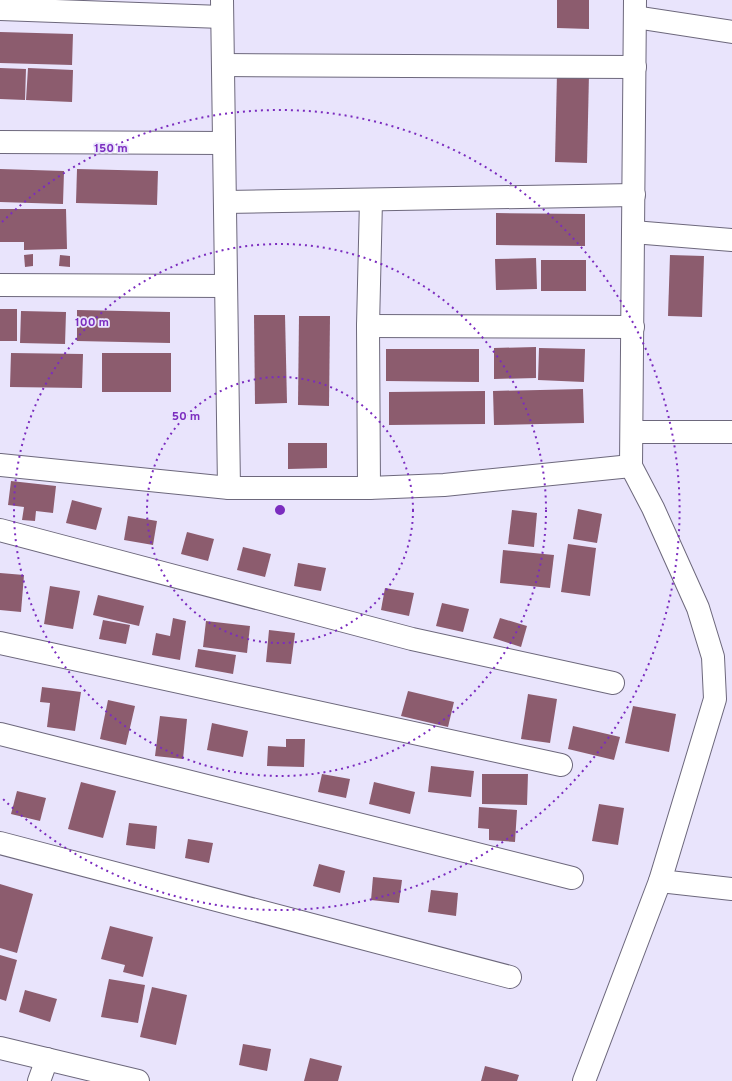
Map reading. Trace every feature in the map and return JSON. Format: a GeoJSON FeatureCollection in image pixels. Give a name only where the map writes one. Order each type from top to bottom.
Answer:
{"type":"FeatureCollection","features":[{"type":"Feature","properties":{"kind":"street"},"geometry":{"type":"LineString","coordinates":[[0,9],[222,9],[228,488]]}},
{"type":"Feature","properties":{"kind":"street"},"geometry":{"type":"LineString","coordinates":[[584,1081],[660,881],[715,699],[713,664],[698,608],[653,508],[631,466],[635,9],[732,32]]}},
{"type":"Feature","properties":{"kind":"street"},"geometry":{"type":"LineString","coordinates":[[223,65],[635,67]]}},
{"type":"Feature","properties":{"kind":"street"},"geometry":{"type":"LineString","coordinates":[[0,142],[224,144]]}},
{"type":"Feature","properties":{"kind":"street"},"geometry":{"type":"LineString","coordinates":[[225,202],[634,195]]}},
{"type":"Feature","properties":{"kind":"street"},"geometry":{"type":"LineString","coordinates":[[368,488],[368,326],[371,200]]}},
{"type":"Feature","properties":{"kind":"street"},"geometry":{"type":"LineString","coordinates":[[633,232],[732,240]]}},
{"type":"Feature","properties":{"kind":"street"},"geometry":{"type":"LineString","coordinates":[[0,285],[226,286]]}},
{"type":"Feature","properties":{"kind":"street"},"geometry":{"type":"LineString","coordinates":[[368,326],[633,327]]}},
{"type":"Feature","properties":{"kind":"street"},"geometry":{"type":"LineString","coordinates":[[632,432],[732,432]]}},
{"type":"Feature","properties":{"kind":"street"},"geometry":{"type":"LineString","coordinates":[[0,466],[228,488],[368,488],[444,485],[631,466]]}},
{"type":"Feature","properties":{"kind":"street"},"geometry":{"type":"LineString","coordinates":[[0,530],[412,639],[614,683]]}},
{"type":"Feature","properties":{"kind":"street"},"geometry":{"type":"LineString","coordinates":[[0,643],[561,765]]}},
{"type":"Feature","properties":{"kind":"street"},"geometry":{"type":"LineString","coordinates":[[0,734],[572,878]]}},
{"type":"Feature","properties":{"kind":"street"},"geometry":{"type":"LineString","coordinates":[[0,843],[510,977]]}},
{"type":"Feature","properties":{"kind":"street"},"geometry":{"type":"LineString","coordinates":[[660,881],[732,889]]}},
{"type":"Feature","properties":{"kind":"street"},"geometry":{"type":"LineString","coordinates":[[0,1048],[138,1081]]}},
{"type":"Feature","properties":{"kind":"street"},"geometry":{"type":"LineString","coordinates":[[39,1081],[47,1059]]}},
{"type":"Feature","properties":{"kind":"building"},"geometry":{"type":"Polygon","coordinates":[[[557,0],[589,0],[589,29],[557,28],[557,0]]]}},
{"type":"Feature","properties":{"kind":"building"},"geometry":{"type":"Polygon","coordinates":[[[0,32],[73,34],[72,65],[0,63],[0,32]]]}},
{"type":"Feature","properties":{"kind":"building"},"geometry":{"type":"Polygon","coordinates":[[[0,68],[26,69],[25,100],[0,99],[0,68]]]}},
{"type":"Feature","properties":{"kind":"building"},"geometry":{"type":"Polygon","coordinates":[[[28,68],[73,70],[72,102],[26,100],[28,68]]]}},
{"type":"Feature","properties":{"kind":"building"},"geometry":{"type":"Polygon","coordinates":[[[557,73],[589,74],[587,163],[555,162],[557,73]]]}},
{"type":"Feature","properties":{"kind":"building"},"geometry":{"type":"Polygon","coordinates":[[[0,169],[64,171],[63,204],[0,202],[0,169]]]}},
{"type":"Feature","properties":{"kind":"building"},"geometry":{"type":"Polygon","coordinates":[[[77,169],[158,171],[157,205],[76,203],[77,169]]]}},
{"type":"Feature","properties":{"kind":"building"},"geometry":{"type":"Polygon","coordinates":[[[0,209],[66,209],[67,249],[24,250],[24,242],[0,242],[0,209]]]}},
{"type":"Feature","properties":{"kind":"building"},"geometry":{"type":"Polygon","coordinates":[[[496,213],[585,214],[585,246],[496,245],[496,213]]]}},
{"type":"Feature","properties":{"kind":"building"},"geometry":{"type":"Polygon","coordinates":[[[33,254],[33,266],[25,267],[24,255],[33,254]]]}},
{"type":"Feature","properties":{"kind":"building"},"geometry":{"type":"Polygon","coordinates":[[[60,255],[70,256],[70,267],[59,266],[60,255]]]}},
{"type":"Feature","properties":{"kind":"building"},"geometry":{"type":"Polygon","coordinates":[[[670,255],[704,256],[702,317],[668,316],[670,255]]]}},
{"type":"Feature","properties":{"kind":"building"},"geometry":{"type":"Polygon","coordinates":[[[536,258],[537,289],[496,290],[495,259],[536,258]]]}},
{"type":"Feature","properties":{"kind":"building"},"geometry":{"type":"Polygon","coordinates":[[[541,260],[586,260],[586,291],[541,291],[541,260]]]}},
{"type":"Feature","properties":{"kind":"building"},"geometry":{"type":"Polygon","coordinates":[[[0,309],[17,309],[17,341],[0,341],[0,309]]]}},
{"type":"Feature","properties":{"kind":"building"},"geometry":{"type":"Polygon","coordinates":[[[77,310],[170,312],[170,343],[77,341],[77,310]]]}},
{"type":"Feature","properties":{"kind":"building"},"geometry":{"type":"Polygon","coordinates":[[[21,311],[66,312],[65,344],[20,343],[21,311]]]}},
{"type":"Feature","properties":{"kind":"building"},"geometry":{"type":"Polygon","coordinates":[[[254,315],[285,315],[287,403],[255,404],[254,315]]]}},
{"type":"Feature","properties":{"kind":"building"},"geometry":{"type":"Polygon","coordinates":[[[299,316],[330,316],[329,406],[298,405],[299,316]]]}},
{"type":"Feature","properties":{"kind":"building"},"geometry":{"type":"Polygon","coordinates":[[[536,347],[536,378],[494,379],[494,348],[536,347]]]}},
{"type":"Feature","properties":{"kind":"building"},"geometry":{"type":"Polygon","coordinates":[[[539,348],[585,349],[584,382],[538,380],[539,348]]]}},
{"type":"Feature","properties":{"kind":"building"},"geometry":{"type":"Polygon","coordinates":[[[386,349],[479,349],[479,382],[386,381],[386,349]]]}},
{"type":"Feature","properties":{"kind":"building"},"geometry":{"type":"Polygon","coordinates":[[[11,353],[83,354],[82,388],[10,387],[11,353]]]}},
{"type":"Feature","properties":{"kind":"building"},"geometry":{"type":"Polygon","coordinates":[[[102,353],[171,353],[171,392],[102,392],[102,353]]]}},
{"type":"Feature","properties":{"kind":"building"},"geometry":{"type":"Polygon","coordinates":[[[583,389],[584,423],[494,425],[493,391],[583,389]]]}},
{"type":"Feature","properties":{"kind":"building"},"geometry":{"type":"Polygon","coordinates":[[[485,391],[485,424],[389,425],[389,392],[485,391]]]}},
{"type":"Feature","properties":{"kind":"building"},"geometry":{"type":"Polygon","coordinates":[[[288,443],[327,443],[327,468],[288,469],[288,443]]]}},
{"type":"Feature","properties":{"kind":"building"},"geometry":{"type":"Polygon","coordinates":[[[11,481],[56,486],[53,513],[36,511],[35,521],[22,520],[24,507],[8,505],[11,481]]]}},
{"type":"Feature","properties":{"kind":"building"},"geometry":{"type":"Polygon","coordinates":[[[72,500],[102,508],[96,530],[66,523],[72,500]]]}},
{"type":"Feature","properties":{"kind":"building"},"geometry":{"type":"Polygon","coordinates":[[[578,509],[602,514],[597,543],[573,539],[578,509]]]}},
{"type":"Feature","properties":{"kind":"building"},"geometry":{"type":"Polygon","coordinates":[[[512,510],[537,513],[534,547],[508,544],[512,510]]]}},
{"type":"Feature","properties":{"kind":"building"},"geometry":{"type":"Polygon","coordinates":[[[128,516],[157,521],[153,545],[124,540],[128,516]]]}},
{"type":"Feature","properties":{"kind":"building"},"geometry":{"type":"Polygon","coordinates":[[[187,532],[214,539],[208,561],[181,554],[187,532]]]}},
{"type":"Feature","properties":{"kind":"building"},"geometry":{"type":"Polygon","coordinates":[[[568,544],[596,548],[590,596],[561,592],[568,544]]]}},
{"type":"Feature","properties":{"kind":"building"},"geometry":{"type":"Polygon","coordinates":[[[243,547],[271,554],[265,577],[237,570],[243,547]]]}},
{"type":"Feature","properties":{"kind":"building"},"geometry":{"type":"Polygon","coordinates":[[[503,550],[554,555],[550,588],[500,583],[503,550]]]}},
{"type":"Feature","properties":{"kind":"building"},"geometry":{"type":"Polygon","coordinates":[[[298,563],[326,568],[321,591],[294,586],[298,563]]]}},
{"type":"Feature","properties":{"kind":"building"},"geometry":{"type":"Polygon","coordinates":[[[0,573],[24,575],[21,612],[0,610],[0,573]]]}},
{"type":"Feature","properties":{"kind":"building"},"geometry":{"type":"Polygon","coordinates":[[[50,586],[80,591],[73,629],[44,624],[50,586]]]}},
{"type":"Feature","properties":{"kind":"building"},"geometry":{"type":"Polygon","coordinates":[[[385,588],[414,593],[409,616],[381,610],[385,588]]]}},
{"type":"Feature","properties":{"kind":"building"},"geometry":{"type":"Polygon","coordinates":[[[98,595],[144,606],[139,626],[93,615],[98,595]]]}},
{"type":"Feature","properties":{"kind":"building"},"geometry":{"type":"Polygon","coordinates":[[[442,603],[469,609],[463,632],[436,626],[442,603]]]}},
{"type":"Feature","properties":{"kind":"building"},"geometry":{"type":"Polygon","coordinates":[[[173,618],[186,621],[180,660],[152,655],[156,633],[170,636],[173,618]]]}},
{"type":"Feature","properties":{"kind":"building"},"geometry":{"type":"Polygon","coordinates":[[[500,618],[527,626],[521,647],[493,638],[500,618]]]}},
{"type":"Feature","properties":{"kind":"building"},"geometry":{"type":"Polygon","coordinates":[[[103,620],[130,625],[126,644],[99,639],[103,620]]]}},
{"type":"Feature","properties":{"kind":"building"},"geometry":{"type":"Polygon","coordinates":[[[206,621],[250,626],[247,653],[203,647],[206,621]]]}},
{"type":"Feature","properties":{"kind":"building"},"geometry":{"type":"Polygon","coordinates":[[[269,630],[295,633],[291,664],[266,662],[269,630]]]}},
{"type":"Feature","properties":{"kind":"building"},"geometry":{"type":"Polygon","coordinates":[[[198,649],[236,655],[233,674],[195,667],[198,649]]]}},
{"type":"Feature","properties":{"kind":"building"},"geometry":{"type":"Polygon","coordinates":[[[42,687],[81,692],[75,731],[47,727],[50,703],[40,702],[42,687]]]}},
{"type":"Feature","properties":{"kind":"building"},"geometry":{"type":"Polygon","coordinates":[[[408,691],[454,702],[448,727],[401,716],[408,691]]]}},
{"type":"Feature","properties":{"kind":"building"},"geometry":{"type":"Polygon","coordinates":[[[528,694],[557,699],[550,743],[521,739],[528,694]]]}},
{"type":"Feature","properties":{"kind":"building"},"geometry":{"type":"Polygon","coordinates":[[[108,700],[135,706],[126,745],[100,739],[108,700]]]}},
{"type":"Feature","properties":{"kind":"building"},"geometry":{"type":"Polygon","coordinates":[[[633,706],[676,714],[669,752],[625,743],[633,706]]]}},
{"type":"Feature","properties":{"kind":"building"},"geometry":{"type":"Polygon","coordinates":[[[160,716],[187,719],[183,759],[155,756],[160,716]]]}},
{"type":"Feature","properties":{"kind":"building"},"geometry":{"type":"Polygon","coordinates":[[[212,723],[248,731],[243,757],[207,750],[212,723]]]}},
{"type":"Feature","properties":{"kind":"building"},"geometry":{"type":"Polygon","coordinates":[[[573,726],[620,737],[614,760],[568,749],[573,726]]]}},
{"type":"Feature","properties":{"kind":"building"},"geometry":{"type":"Polygon","coordinates":[[[286,739],[305,739],[304,767],[267,766],[268,746],[286,747],[286,739]]]}},
{"type":"Feature","properties":{"kind":"building"},"geometry":{"type":"Polygon","coordinates":[[[431,766],[474,771],[471,797],[428,792],[431,766]]]}},
{"type":"Feature","properties":{"kind":"building"},"geometry":{"type":"Polygon","coordinates":[[[322,774],[350,779],[346,798],[318,792],[322,774]]]}},
{"type":"Feature","properties":{"kind":"building"},"geometry":{"type":"Polygon","coordinates":[[[482,774],[528,774],[527,805],[482,804],[482,774]]]}},
{"type":"Feature","properties":{"kind":"building"},"geometry":{"type":"Polygon","coordinates":[[[81,782],[116,791],[103,838],[68,829],[81,782]]]}},
{"type":"Feature","properties":{"kind":"building"},"geometry":{"type":"Polygon","coordinates":[[[374,782],[415,792],[410,814],[369,804],[374,782]]]}},
{"type":"Feature","properties":{"kind":"building"},"geometry":{"type":"Polygon","coordinates":[[[17,791],[46,798],[40,821],[11,814],[17,791]]]}},
{"type":"Feature","properties":{"kind":"building"},"geometry":{"type":"Polygon","coordinates":[[[599,804],[624,808],[618,845],[592,841],[599,804]]]}},
{"type":"Feature","properties":{"kind":"building"},"geometry":{"type":"Polygon","coordinates":[[[479,807],[517,810],[515,842],[489,840],[489,829],[478,828],[479,807]]]}},
{"type":"Feature","properties":{"kind":"building"},"geometry":{"type":"Polygon","coordinates":[[[129,823],[157,826],[155,849],[126,845],[129,823]]]}},
{"type":"Feature","properties":{"kind":"building"},"geometry":{"type":"Polygon","coordinates":[[[188,839],[213,843],[209,863],[185,858],[188,839]]]}},
{"type":"Feature","properties":{"kind":"building"},"geometry":{"type":"Polygon","coordinates":[[[319,864],[345,871],[340,893],[313,886],[319,864]]]}},
{"type":"Feature","properties":{"kind":"building"},"geometry":{"type":"Polygon","coordinates":[[[373,877],[402,880],[399,903],[371,900],[373,877]]]}},
{"type":"Feature","properties":{"kind":"building"},"geometry":{"type":"Polygon","coordinates":[[[0,884],[33,894],[17,953],[0,948],[0,884]]]}},
{"type":"Feature","properties":{"kind":"building"},"geometry":{"type":"Polygon","coordinates":[[[431,890],[458,893],[456,916],[428,912],[431,890]]]}},
{"type":"Feature","properties":{"kind":"building"},"geometry":{"type":"Polygon","coordinates":[[[110,926],[153,937],[143,977],[123,972],[125,965],[101,959],[110,926]]]}},
{"type":"Feature","properties":{"kind":"building"},"geometry":{"type":"Polygon","coordinates":[[[0,955],[17,960],[6,1001],[0,999],[0,955]]]}},
{"type":"Feature","properties":{"kind":"building"},"geometry":{"type":"Polygon","coordinates":[[[109,979],[145,985],[138,1023],[101,1017],[109,979]]]}},
{"type":"Feature","properties":{"kind":"building"},"geometry":{"type":"Polygon","coordinates":[[[152,987],[187,995],[176,1045],[140,1037],[152,987]]]}},
{"type":"Feature","properties":{"kind":"building"},"geometry":{"type":"Polygon","coordinates":[[[25,990],[57,999],[50,1022],[19,1012],[25,990]]]}},
{"type":"Feature","properties":{"kind":"building"},"geometry":{"type":"Polygon","coordinates":[[[243,1044],[271,1049],[267,1071],[239,1065],[243,1044]]]}},
{"type":"Feature","properties":{"kind":"building"},"geometry":{"type":"Polygon","coordinates":[[[310,1058],[342,1066],[338,1081],[304,1081],[310,1058]]]}},
{"type":"Feature","properties":{"kind":"building"},"geometry":{"type":"Polygon","coordinates":[[[485,1066],[519,1075],[517,1081],[481,1081],[485,1066]]]}}]}
